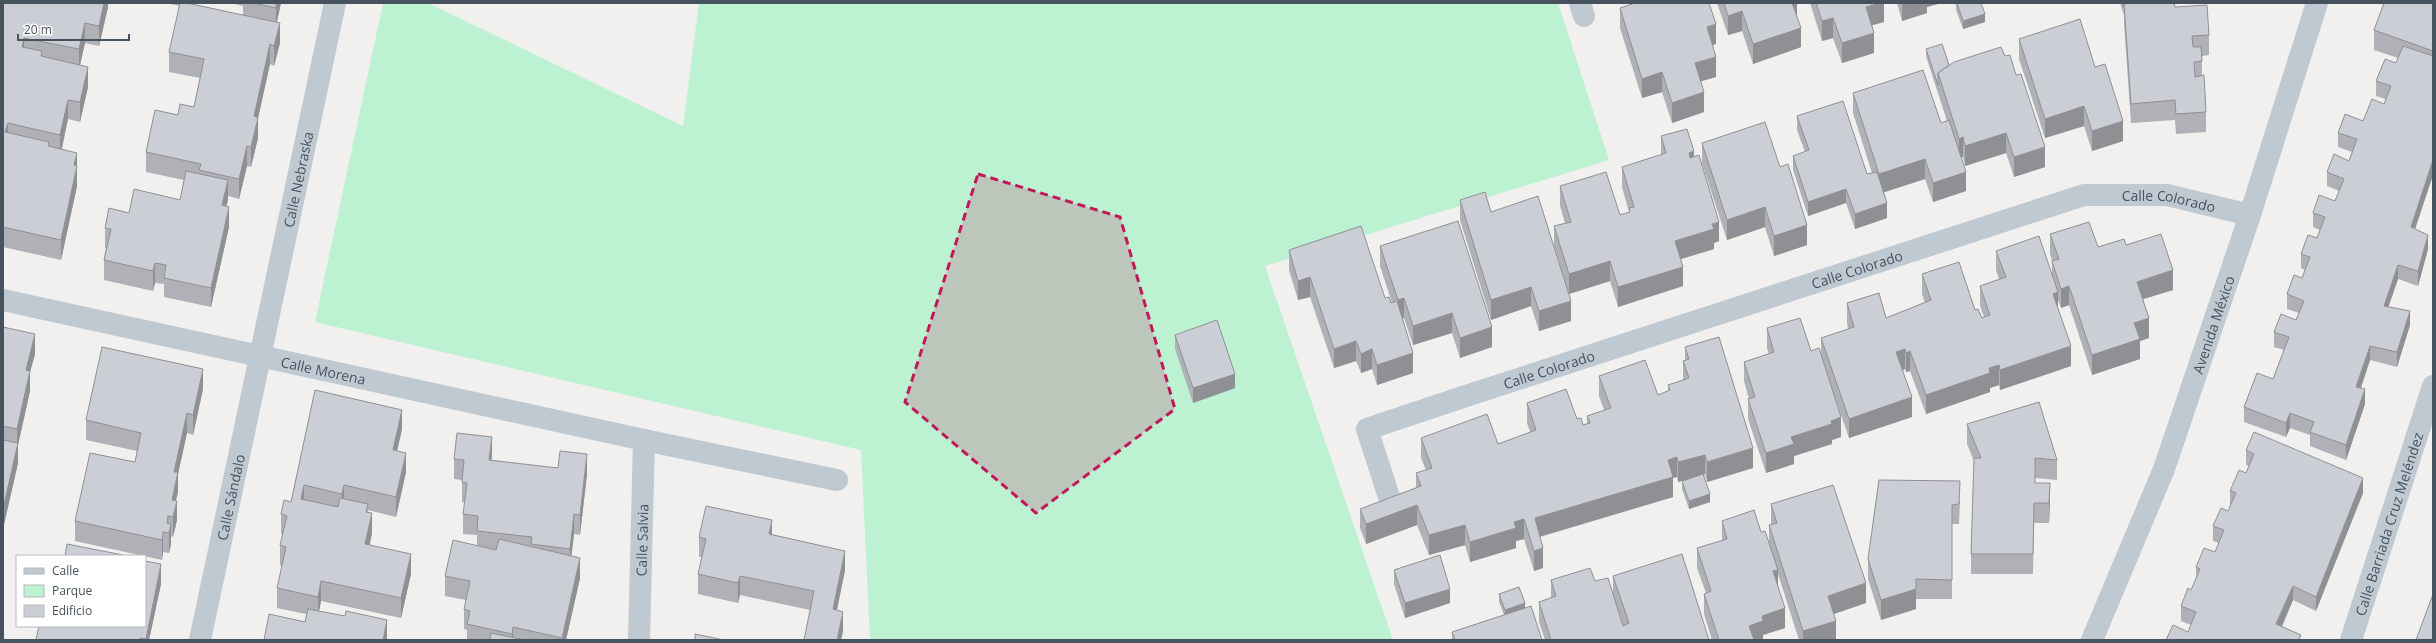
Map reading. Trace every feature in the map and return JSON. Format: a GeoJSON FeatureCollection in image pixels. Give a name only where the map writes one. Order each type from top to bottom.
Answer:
{"type":"FeatureCollection","features":[{"type":"Feature","properties":{"kind":"street","name":"Calle Nebraska"},"geometry":{"type":"LineString","coordinates":[[261,355],[336,3]]}},
{"type":"Feature","properties":{"kind":"street","name":"Avenida México"},"geometry":{"type":"LineString","coordinates":[[2092,640],[2164,469],[2250,215],[2317,3]]}},
{"type":"Feature","properties":{"kind":"street","name":"Calle Colorado"},"geometry":{"type":"LineString","coordinates":[[1390,500],[1367,429],[1469,395],[2084,195],[2167,195],[2250,215]]}},
{"type":"Feature","properties":{"kind":"street","name":"Calle Morena"},"geometry":{"type":"LineString","coordinates":[[3,300],[261,355],[644,440],[837,480]]}},
{"type":"Feature","properties":{"kind":"street","name":"Calle Sándalo"},"geometry":{"type":"LineString","coordinates":[[200,640],[261,355]]}},
{"type":"Feature","properties":{"kind":"street","name":"Calle Barriada Cruz Meléndez"},"geometry":{"type":"LineString","coordinates":[[2351,640],[2433,386]]}},
{"type":"Feature","properties":{"kind":"street","name":"Calle Salvia"},"geometry":{"type":"LineString","coordinates":[[639,640],[644,440]]}},
{"type":"Feature","properties":{"kind":"highlighted area"},"geometry":{"type":"Polygon","coordinates":[[[978,174],[1120,217],[1175,409],[1036,513],[905,402],[978,174]]]}},
{"type":"Feature","properties":{"kind":"green space"},"geometry":{"type":"Polygon","coordinates":[[[383,3],[428,3],[683,126],[699,3],[1558,3],[1609,160],[1265,266],[1393,640],[870,640],[861,450],[315,322],[383,3]]]}},
{"type":"Feature","properties":{"kind":"building"},"geometry":{"type":"Polygon","coordinates":[[[3,3],[104,3],[99,26],[85,23],[79,49],[24,38],[22,47],[42,51],[41,56],[88,67],[80,102],[68,100],[60,135],[8,123],[5,132],[49,142],[48,146],[77,153],[74,165],[77,166],[61,240],[3,227],[3,3]]]}},
{"type":"Feature","properties":{"kind":"building"},"geometry":{"type":"Polygon","coordinates":[[[180,3],[187,3],[280,23],[274,46],[270,44],[254,116],[258,118],[251,147],[247,146],[239,179],[199,170],[201,164],[146,152],[155,110],[178,115],[180,104],[194,107],[204,59],[169,52],[180,3]]]}},
{"type":"Feature","properties":{"kind":"building"},"geometry":{"type":"Polygon","coordinates":[[[254,3],[276,3],[276,8],[254,3]]]}},
{"type":"Feature","properties":{"kind":"building"},"geometry":{"type":"Polygon","coordinates":[[[1635,3],[1709,3],[1716,24],[1707,27],[1716,57],[1695,63],[1704,92],[1672,103],[1662,72],[1642,79],[1620,8],[1635,3]]]}},
{"type":"Feature","properties":{"kind":"building"},"geometry":{"type":"Polygon","coordinates":[[[1724,3],[1792,3],[1801,28],[1753,44],[1742,11],[1728,16],[1724,3]]]}},
{"type":"Feature","properties":{"kind":"building"},"geometry":{"type":"Polygon","coordinates":[[[1816,3],[1880,3],[1866,7],[1874,33],[1842,43],[1833,18],[1822,21],[1816,3]]]}},
{"type":"Feature","properties":{"kind":"building"},"geometry":{"type":"Polygon","coordinates":[[[1957,3],[1981,3],[1985,14],[1963,21],[1957,3]]]}},
{"type":"Feature","properties":{"kind":"building"},"geometry":{"type":"Polygon","coordinates":[[[2174,3],[2175,7],[2207,5],[2209,35],[2192,36],[2193,47],[2201,47],[2202,61],[2194,62],[2195,77],[2204,75],[2206,112],[2176,114],[2175,100],[2131,104],[2124,4],[2174,3]]]}},
{"type":"Feature","properties":{"kind":"building"},"geometry":{"type":"Polygon","coordinates":[[[2384,3],[2433,3],[2433,51],[2374,30],[2384,3]]]}},
{"type":"Feature","properties":{"kind":"building"},"geometry":{"type":"Polygon","coordinates":[[[2080,19],[2095,67],[2105,64],[2123,121],[2092,131],[2084,106],[2045,119],[2019,39],[2080,19]]]}},
{"type":"Feature","properties":{"kind":"building"},"geometry":{"type":"Polygon","coordinates":[[[1942,44],[1949,65],[1938,73],[1938,85],[1926,49],[1942,44]]]}},
{"type":"Feature","properties":{"kind":"building"},"geometry":{"type":"Polygon","coordinates":[[[2403,46],[2433,56],[2433,160],[2411,227],[2428,235],[2418,271],[2398,265],[2384,306],[2410,311],[2397,352],[2370,346],[2356,387],[2365,389],[2346,445],[2310,432],[2314,422],[2290,413],[2286,423],[2244,407],[2257,373],[2273,379],[2289,337],[2274,332],[2281,314],[2296,320],[2304,301],[2287,294],[2294,275],[2302,278],[2310,257],[2301,254],[2308,235],[2317,238],[2325,217],[2313,213],[2319,195],[2335,201],[2344,179],[2327,172],[2334,154],[2349,161],[2357,139],[2338,133],[2345,114],[2363,121],[2372,99],[2384,104],[2391,86],[2376,81],[2385,59],[2396,63],[2403,46]]]}},
{"type":"Feature","properties":{"kind":"building"},"geometry":{"type":"Polygon","coordinates":[[[2001,47],[2005,56],[2010,55],[2016,75],[2021,74],[2045,147],[2014,157],[2006,133],[1965,146],[1963,137],[1959,139],[1938,73],[1954,62],[2001,47]]]}},
{"type":"Feature","properties":{"kind":"building"},"geometry":{"type":"Polygon","coordinates":[[[1923,70],[1941,123],[1949,120],[1966,172],[1933,183],[1925,159],[1879,174],[1853,93],[1923,70]]]}},
{"type":"Feature","properties":{"kind":"building"},"geometry":{"type":"Polygon","coordinates":[[[1843,101],[1867,174],[1877,172],[1887,203],[1855,214],[1846,189],[1808,202],[1793,156],[1809,150],[1797,116],[1843,101]]]}},
{"type":"Feature","properties":{"kind":"building"},"geometry":{"type":"Polygon","coordinates":[[[1765,122],[1780,167],[1788,164],[1807,225],[1774,236],[1765,207],[1727,220],[1702,143],[1765,122]]]}},
{"type":"Feature","properties":{"kind":"building"},"geometry":{"type":"Polygon","coordinates":[[[1687,129],[1694,151],[1689,153],[1690,158],[1699,155],[1719,222],[1712,224],[1714,229],[1675,241],[1683,267],[1618,287],[1610,261],[1569,274],[1554,226],[1571,222],[1560,186],[1606,172],[1620,215],[1630,212],[1629,208],[1634,207],[1622,167],[1666,153],[1661,136],[1687,129]]]}},
{"type":"Feature","properties":{"kind":"building"},"geometry":{"type":"Polygon","coordinates":[[[186,171],[228,180],[222,205],[229,207],[211,288],[164,278],[166,265],[155,263],[153,271],[104,260],[111,229],[105,228],[109,208],[129,213],[134,189],[180,200],[186,171]]]}},
{"type":"Feature","properties":{"kind":"building"},"geometry":{"type":"Polygon","coordinates":[[[1485,192],[1491,212],[1538,196],[1571,301],[1539,311],[1531,287],[1491,300],[1460,200],[1485,192]]]}},
{"type":"Feature","properties":{"kind":"building"},"geometry":{"type":"Polygon","coordinates":[[[1458,221],[1492,327],[1460,338],[1452,313],[1413,326],[1404,298],[1398,300],[1380,246],[1458,221]]]}},
{"type":"Feature","properties":{"kind":"building"},"geometry":{"type":"Polygon","coordinates":[[[2089,222],[2098,247],[2124,239],[2126,245],[2161,234],[2173,270],[2137,282],[2149,318],[2134,323],[2140,339],[2092,355],[2069,286],[2061,289],[2052,261],[2059,259],[2050,234],[2089,222]]]}},
{"type":"Feature","properties":{"kind":"building"},"geometry":{"type":"Polygon","coordinates":[[[1361,226],[1385,298],[1389,297],[1391,303],[1397,301],[1413,353],[1377,365],[1372,349],[1361,354],[1356,341],[1334,349],[1310,277],[1298,281],[1289,250],[1361,226]]]}},
{"type":"Feature","properties":{"kind":"building"},"geometry":{"type":"Polygon","coordinates":[[[2039,236],[2058,292],[2053,294],[2071,346],[2000,370],[1999,365],[1989,368],[1990,373],[1926,395],[1910,351],[1906,353],[1905,349],[1896,352],[1912,397],[1849,419],[1821,338],[1854,327],[1847,303],[1879,293],[1886,318],[1931,300],[1922,274],[1959,262],[1975,310],[1978,309],[1982,318],[1990,315],[1980,286],[2006,277],[1996,251],[2039,236]]]}},
{"type":"Feature","properties":{"kind":"building"},"geometry":{"type":"Polygon","coordinates":[[[1800,318],[1811,351],[1819,348],[1841,417],[1831,421],[1832,424],[1791,437],[1794,444],[1766,453],[1748,399],[1755,397],[1744,362],[1774,352],[1767,328],[1800,318]]]}},
{"type":"Feature","properties":{"kind":"building"},"geometry":{"type":"Polygon","coordinates":[[[1217,320],[1235,374],[1193,388],[1175,335],[1217,320]]]}},
{"type":"Feature","properties":{"kind":"building"},"geometry":{"type":"Polygon","coordinates":[[[3,327],[35,334],[26,370],[30,371],[17,429],[3,426],[3,327]]]}},
{"type":"Feature","properties":{"kind":"building"},"geometry":{"type":"Polygon","coordinates":[[[1719,337],[1753,448],[1707,462],[1705,455],[1678,462],[1677,457],[1668,460],[1673,477],[1535,518],[1543,548],[1534,551],[1524,519],[1514,522],[1516,528],[1470,542],[1465,525],[1429,535],[1417,505],[1366,524],[1360,509],[1421,486],[1416,473],[1432,468],[1421,438],[1487,414],[1498,444],[1536,430],[1527,403],[1566,389],[1577,419],[1581,418],[1583,425],[1590,423],[1587,416],[1611,408],[1599,376],[1645,360],[1658,395],[1670,390],[1668,385],[1689,378],[1683,361],[1689,359],[1685,347],[1719,337]]]}},
{"type":"Feature","properties":{"kind":"building"},"geometry":{"type":"Polygon","coordinates":[[[102,347],[203,369],[193,415],[187,413],[174,472],[178,472],[172,500],[177,501],[173,517],[168,516],[167,523],[171,524],[169,533],[163,532],[162,540],[75,521],[90,453],[135,462],[141,433],[86,420],[102,347]]]}},
{"type":"Feature","properties":{"kind":"building"},"geometry":{"type":"Polygon","coordinates":[[[315,390],[402,410],[393,450],[406,453],[396,497],[344,485],[342,494],[304,485],[301,499],[338,507],[340,498],[368,504],[366,512],[372,513],[365,544],[411,554],[401,598],[321,581],[318,597],[277,588],[286,547],[280,545],[287,516],[281,514],[284,500],[291,502],[315,390]]]}},
{"type":"Feature","properties":{"kind":"building"},"geometry":{"type":"Polygon","coordinates":[[[2039,402],[2057,460],[2035,458],[2035,483],[2050,483],[2049,503],[2034,503],[2033,554],[1971,554],[1974,458],[1981,458],[1967,424],[2039,402]]]}},
{"type":"Feature","properties":{"kind":"building"},"geometry":{"type":"Polygon","coordinates":[[[2254,432],[2363,478],[2316,597],[2293,586],[2276,624],[2301,635],[2299,640],[2166,640],[2173,625],[2188,632],[2196,612],[2181,606],[2188,588],[2191,590],[2200,569],[2196,567],[2204,548],[2215,552],[2224,530],[2213,526],[2221,508],[2228,511],[2236,493],[2230,491],[2239,470],[2246,473],[2254,454],[2246,450],[2254,432]]]}},
{"type":"Feature","properties":{"kind":"building"},"geometry":{"type":"Polygon","coordinates":[[[457,433],[492,437],[489,460],[558,468],[560,451],[587,454],[580,515],[574,514],[570,549],[531,544],[532,537],[477,531],[478,516],[463,514],[467,483],[462,482],[464,460],[454,459],[457,433]]]}},
{"type":"Feature","properties":{"kind":"building"},"geometry":{"type":"Polygon","coordinates":[[[3,440],[18,443],[3,509],[3,440]]]}},
{"type":"Feature","properties":{"kind":"building"},"geometry":{"type":"Polygon","coordinates":[[[1703,474],[1710,494],[1689,501],[1682,481],[1703,474]]]}},
{"type":"Feature","properties":{"kind":"building"},"geometry":{"type":"Polygon","coordinates":[[[1879,480],[1960,481],[1959,504],[1952,505],[1952,580],[1916,579],[1916,589],[1881,600],[1868,559],[1879,480]]]}},
{"type":"Feature","properties":{"kind":"building"},"geometry":{"type":"Polygon","coordinates":[[[1833,485],[1866,583],[1828,596],[1836,621],[1803,631],[1769,525],[1777,523],[1771,504],[1833,485]]]}},
{"type":"Feature","properties":{"kind":"building"},"geometry":{"type":"Polygon","coordinates":[[[706,506],[772,520],[769,534],[845,551],[833,609],[843,612],[837,640],[804,640],[814,591],[740,576],[738,583],[698,574],[706,539],[699,537],[706,506]]]}},
{"type":"Feature","properties":{"kind":"building"},"geometry":{"type":"Polygon","coordinates":[[[1754,510],[1761,532],[1765,531],[1778,570],[1773,571],[1785,608],[1762,616],[1763,621],[1749,626],[1754,640],[1719,640],[1704,594],[1711,591],[1697,548],[1727,539],[1722,521],[1754,510]]]}},
{"type":"Feature","properties":{"kind":"building"},"geometry":{"type":"Polygon","coordinates":[[[499,539],[580,558],[562,638],[513,627],[512,634],[467,624],[470,611],[464,609],[470,581],[445,576],[453,540],[496,550],[499,539]]]}},
{"type":"Feature","properties":{"kind":"building"},"geometry":{"type":"Polygon","coordinates":[[[67,544],[123,555],[65,555],[67,544]]]}},
{"type":"Feature","properties":{"kind":"building"},"geometry":{"type":"Polygon","coordinates":[[[1682,554],[1709,640],[1551,640],[1539,602],[1556,596],[1551,580],[1590,568],[1595,581],[1608,578],[1623,626],[1629,623],[1613,576],[1682,554]]]}},
{"type":"Feature","properties":{"kind":"building"},"geometry":{"type":"Polygon","coordinates":[[[1440,555],[1450,589],[1405,603],[1394,570],[1440,555]]]}},
{"type":"Feature","properties":{"kind":"building"},"geometry":{"type":"Polygon","coordinates":[[[146,561],[161,564],[146,639],[36,640],[39,627],[146,627],[146,561]]]}},
{"type":"Feature","properties":{"kind":"building"},"geometry":{"type":"Polygon","coordinates":[[[1519,587],[1525,603],[1505,610],[1499,594],[1519,587]]]}},
{"type":"Feature","properties":{"kind":"building"},"geometry":{"type":"Polygon","coordinates":[[[2433,594],[2433,640],[2416,640],[2433,594]]]}},
{"type":"Feature","properties":{"kind":"building"},"geometry":{"type":"Polygon","coordinates":[[[1531,606],[1542,640],[1455,640],[1452,632],[1531,606]]]}},
{"type":"Feature","properties":{"kind":"building"},"geometry":{"type":"Polygon","coordinates":[[[308,609],[345,616],[346,611],[387,620],[383,640],[264,640],[269,614],[305,622],[308,609]]]}},
{"type":"Feature","properties":{"kind":"building"},"geometry":{"type":"Polygon","coordinates":[[[491,633],[525,640],[490,640],[491,633]]]}},
{"type":"Feature","properties":{"kind":"building"},"geometry":{"type":"Polygon","coordinates":[[[695,634],[724,640],[695,640],[695,634]]]}}]}
